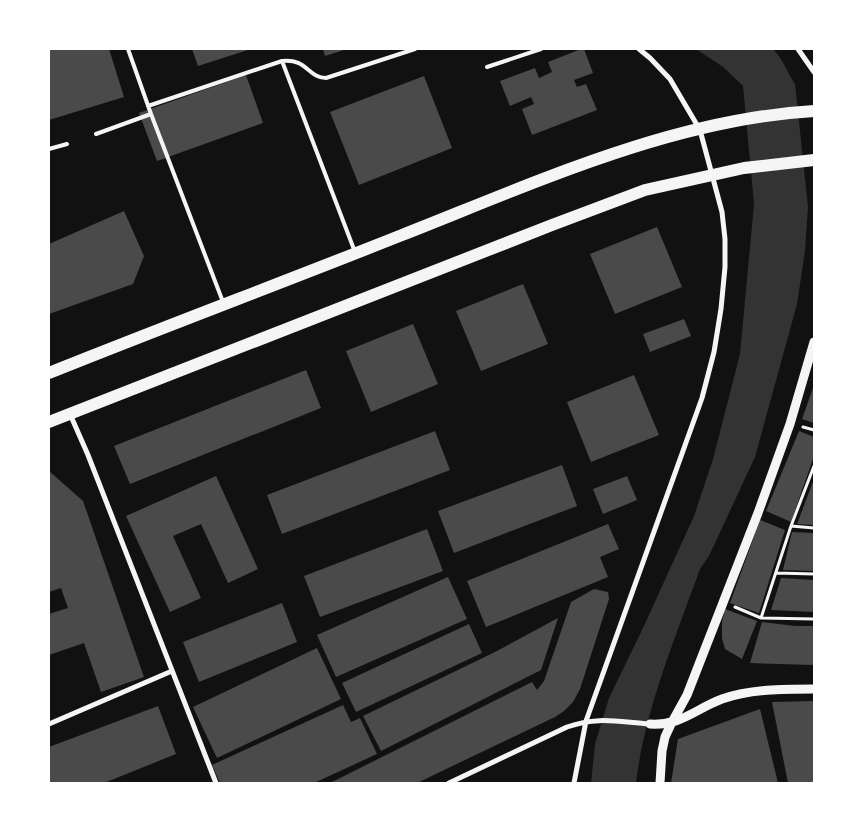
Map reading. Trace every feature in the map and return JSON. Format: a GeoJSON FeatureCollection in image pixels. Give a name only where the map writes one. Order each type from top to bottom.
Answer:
{"type":"FeatureCollection","features":[{"type":"Feature","properties":{"kind":"main road"},"geometry":{"type":"LineString","coordinates":[[49,374],[520,188],[635,147],[741,120],[813,111]]}},
{"type":"Feature","properties":{"kind":"main road"},"geometry":{"type":"LineString","coordinates":[[49,422],[552,224],[645,190],[744,168],[813,160]]}},
{"type":"Feature","properties":{"kind":"street"},"geometry":{"type":"LineString","coordinates":[[574,783],[586,721],[702,398],[714,352],[725,267],[725,239],[722,212],[700,130],[670,80],[650,58],[638,49]]}},
{"type":"Feature","properties":{"kind":"street"},"geometry":{"type":"LineString","coordinates":[[798,49],[814,72]]}},
{"type":"Feature","properties":{"kind":"street"},"geometry":{"type":"LineString","coordinates":[[660,783],[662,751],[671,724],[687,695],[790,424],[814,342]]}},
{"type":"Feature","properties":{"kind":"street"},"geometry":{"type":"LineString","coordinates":[[70,414],[88,455],[216,783]]}},
{"type":"Feature","properties":{"kind":"street"},"geometry":{"type":"LineString","coordinates":[[49,724],[172,671]]}},
{"type":"Feature","properties":{"kind":"street"},"geometry":{"type":"LineString","coordinates":[[449,783],[567,727],[586,721],[602,720],[671,724],[720,700],[738,694],[775,690],[814,689]]}},
{"type":"Feature","properties":{"kind":"lane"},"geometry":{"type":"LineString","coordinates":[[128,49],[224,304]]}},
{"type":"Feature","properties":{"kind":"lane"},"geometry":{"type":"LineString","coordinates":[[148,106],[282,61],[296,61],[306,66],[315,75],[326,78],[414,49]]}},
{"type":"Feature","properties":{"kind":"lane"},"geometry":{"type":"LineString","coordinates":[[487,68],[541,49]]}},
{"type":"Feature","properties":{"kind":"lane"},"geometry":{"type":"LineString","coordinates":[[282,61],[356,253]]}},
{"type":"Feature","properties":{"kind":"lane"},"geometry":{"type":"LineString","coordinates":[[96,134],[151,114]]}},
{"type":"Feature","properties":{"kind":"lane"},"geometry":{"type":"LineString","coordinates":[[49,149],[67,144]]}},
{"type":"Feature","properties":{"kind":"path"},"geometry":{"type":"LineString","coordinates":[[761,618],[791,526],[812,478],[814,466]]}},
{"type":"Feature","properties":{"kind":"path"},"geometry":{"type":"LineString","coordinates":[[791,526],[814,528]]}},
{"type":"Feature","properties":{"kind":"path"},"geometry":{"type":"LineString","coordinates":[[776,573],[814,574]]}},
{"type":"Feature","properties":{"kind":"path"},"geometry":{"type":"LineString","coordinates":[[723,602],[761,618],[814,618]]}},
{"type":"Feature","properties":{"kind":"shaded area"},"geometry":{"type":"Polygon","coordinates":[[[696,49],[773,49],[795,84],[808,207],[805,251],[797,304],[755,457],[709,556],[700,569],[662,674],[646,728],[636,783],[591,783],[595,744],[609,698],[694,516],[713,459],[740,354],[754,204],[743,86],[723,67],[696,49]]]}},
{"type":"Feature","properties":{"kind":"building"},"geometry":{"type":"Polygon","coordinates":[[[49,49],[109,49],[124,97],[49,120],[49,49]]]}},
{"type":"Feature","properties":{"kind":"building"},"geometry":{"type":"Polygon","coordinates":[[[192,49],[251,49],[198,66],[192,49]]]}},
{"type":"Feature","properties":{"kind":"building"},"geometry":{"type":"Polygon","coordinates":[[[323,49],[347,49],[325,56],[323,49]]]}},
{"type":"Feature","properties":{"kind":"building"},"geometry":{"type":"Polygon","coordinates":[[[584,49],[593,73],[574,80],[577,87],[586,84],[597,110],[532,135],[522,109],[534,104],[531,97],[510,106],[500,81],[535,68],[539,78],[552,72],[548,62],[584,49]]]}},
{"type":"Feature","properties":{"kind":"building"},"geometry":{"type":"Polygon","coordinates":[[[246,75],[263,123],[157,161],[139,113],[246,75]]]}},
{"type":"Feature","properties":{"kind":"building"},"geometry":{"type":"Polygon","coordinates":[[[424,76],[452,148],[359,185],[330,112],[424,76]]]}},
{"type":"Feature","properties":{"kind":"building"},"geometry":{"type":"Polygon","coordinates":[[[124,211],[144,256],[133,284],[49,314],[49,244],[124,211]]]}},
{"type":"Feature","properties":{"kind":"building"},"geometry":{"type":"Polygon","coordinates":[[[657,227],[682,287],[615,314],[590,254],[657,227]]]}},
{"type":"Feature","properties":{"kind":"building"},"geometry":{"type":"Polygon","coordinates":[[[523,284],[548,344],[481,371],[456,311],[523,284]]]}},
{"type":"Feature","properties":{"kind":"building"},"geometry":{"type":"Polygon","coordinates":[[[684,319],[691,336],[650,352],[643,334],[684,319]]]}},
{"type":"Feature","properties":{"kind":"building"},"geometry":{"type":"Polygon","coordinates":[[[413,324],[438,384],[371,412],[346,351],[413,324]]]}},
{"type":"Feature","properties":{"kind":"building"},"geometry":{"type":"Polygon","coordinates":[[[306,370],[321,408],[130,484],[114,446],[306,370]]]}},
{"type":"Feature","properties":{"kind":"building"},"geometry":{"type":"Polygon","coordinates":[[[634,375],[659,435],[591,462],[567,402],[634,375]]]}},
{"type":"Feature","properties":{"kind":"building"},"geometry":{"type":"Polygon","coordinates":[[[814,385],[814,423],[802,419],[814,385]]]}},
{"type":"Feature","properties":{"kind":"building"},"geometry":{"type":"Polygon","coordinates":[[[435,431],[450,470],[282,534],[267,495],[435,431]]]}},
{"type":"Feature","properties":{"kind":"building"},"geometry":{"type":"Polygon","coordinates":[[[799,431],[814,437],[814,456],[791,522],[766,511],[799,431]]]}},
{"type":"Feature","properties":{"kind":"building"},"geometry":{"type":"Polygon","coordinates":[[[562,465],[577,506],[454,553],[438,511],[562,465]]]}},
{"type":"Feature","properties":{"kind":"building"},"geometry":{"type":"Polygon","coordinates":[[[49,471],[83,501],[144,677],[101,692],[84,643],[49,655],[49,614],[68,608],[61,588],[49,592],[49,471]]]}},
{"type":"Feature","properties":{"kind":"building"},"geometry":{"type":"Polygon","coordinates":[[[216,476],[258,569],[228,583],[201,524],[173,536],[201,598],[170,612],[126,516],[216,476]]]}},
{"type":"Feature","properties":{"kind":"building"},"geometry":{"type":"Polygon","coordinates":[[[627,476],[637,500],[603,514],[593,489],[627,476]]]}},
{"type":"Feature","properties":{"kind":"building"},"geometry":{"type":"Polygon","coordinates":[[[814,479],[814,525],[797,524],[814,479]]]}},
{"type":"Feature","properties":{"kind":"building"},"geometry":{"type":"Polygon","coordinates":[[[760,520],[785,530],[759,613],[730,603],[760,520]]]}},
{"type":"Feature","properties":{"kind":"building"},"geometry":{"type":"Polygon","coordinates":[[[608,524],[619,549],[600,557],[608,577],[486,627],[467,581],[608,524]]]}},
{"type":"Feature","properties":{"kind":"building"},"geometry":{"type":"Polygon","coordinates":[[[427,529],[443,571],[320,617],[304,576],[427,529]]]}},
{"type":"Feature","properties":{"kind":"building"},"geometry":{"type":"Polygon","coordinates":[[[792,532],[814,533],[814,571],[783,570],[792,532]]]}},
{"type":"Feature","properties":{"kind":"building"},"geometry":{"type":"Polygon","coordinates":[[[448,577],[467,619],[336,677],[317,635],[448,577]]]}},
{"type":"Feature","properties":{"kind":"building"},"geometry":{"type":"Polygon","coordinates":[[[781,578],[814,580],[814,612],[771,610],[781,578]]]}},
{"type":"Feature","properties":{"kind":"building"},"geometry":{"type":"Polygon","coordinates":[[[594,589],[608,592],[609,599],[580,689],[573,702],[564,711],[417,783],[330,783],[532,682],[537,690],[544,681],[571,602],[594,589]]]}},
{"type":"Feature","properties":{"kind":"building"},"geometry":{"type":"Polygon","coordinates":[[[282,603],[297,642],[199,682],[183,642],[282,603]]]}},
{"type":"Feature","properties":{"kind":"building"},"geometry":{"type":"Polygon","coordinates":[[[725,609],[757,621],[742,659],[725,649],[722,638],[722,622],[725,609]]]}},
{"type":"Feature","properties":{"kind":"building"},"geometry":{"type":"Polygon","coordinates":[[[558,618],[541,670],[381,751],[363,716],[495,652],[558,618]]]}},
{"type":"Feature","properties":{"kind":"building"},"geometry":{"type":"Polygon","coordinates":[[[762,622],[814,626],[814,665],[750,663],[762,622]]]}},
{"type":"Feature","properties":{"kind":"building"},"geometry":{"type":"Polygon","coordinates":[[[469,624],[482,653],[356,712],[342,683],[469,624]]]}},
{"type":"Feature","properties":{"kind":"building"},"geometry":{"type":"Polygon","coordinates":[[[317,648],[341,699],[217,758],[193,707],[317,648]]]}},
{"type":"Feature","properties":{"kind":"building"},"geometry":{"type":"Polygon","coordinates":[[[814,701],[814,783],[788,783],[772,702],[814,701]]]}},
{"type":"Feature","properties":{"kind":"building"},"geometry":{"type":"Polygon","coordinates":[[[343,705],[351,722],[360,718],[377,754],[314,783],[220,783],[212,765],[343,705]]]}},
{"type":"Feature","properties":{"kind":"building"},"geometry":{"type":"Polygon","coordinates":[[[158,706],[176,754],[104,783],[49,783],[49,747],[158,706]]]}},
{"type":"Feature","properties":{"kind":"building"},"geometry":{"type":"Polygon","coordinates":[[[760,709],[778,783],[671,783],[678,739],[760,709]]]}}]}
